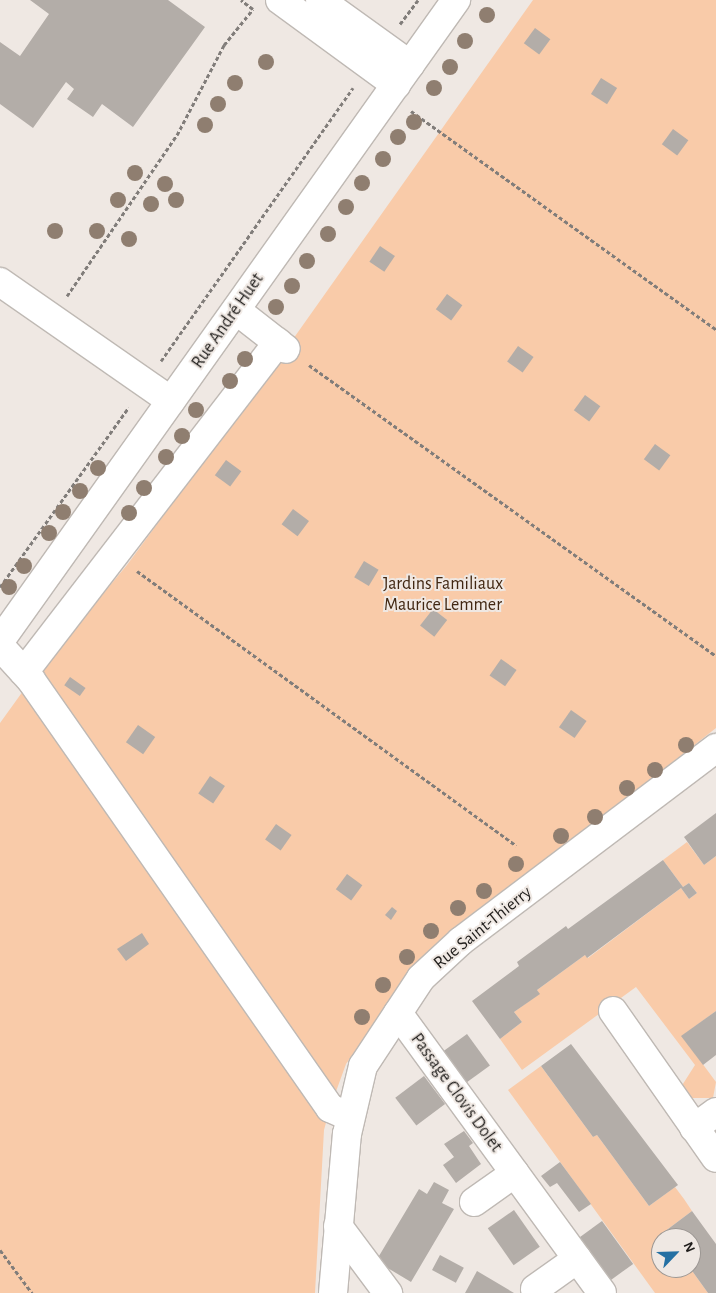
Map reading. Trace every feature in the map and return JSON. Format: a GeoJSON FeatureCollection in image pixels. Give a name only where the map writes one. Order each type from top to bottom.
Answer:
{"type":"FeatureCollection","features":[{"type":"Feature","properties":{"kind":"street"},"geometry":{"type":"LineString","coordinates":[[280,0],[376,56]]}},
{"type":"Feature","properties":{"kind":"street"},"geometry":{"type":"LineString","coordinates":[[320,0],[376,56],[398,82]]}},
{"type":"Feature","properties":{"kind":"street","name":"Rue André Huet"},"geometry":{"type":"LineString","coordinates":[[0,641],[456,0]]}},
{"type":"Feature","properties":{"kind":"street"},"geometry":{"type":"LineString","coordinates":[[0,282],[171,401]]}},
{"type":"Feature","properties":{"kind":"street"},"geometry":{"type":"LineString","coordinates":[[24,672],[113,556],[282,346],[236,310]]}},
{"type":"Feature","properties":{"kind":"street"},"geometry":{"type":"LineString","coordinates":[[0,646],[24,672],[330,1108],[350,1117]]}},
{"type":"Feature","properties":{"kind":"street","name":"Rue Saint-Thierry"},"geometry":{"type":"LineString","coordinates":[[333,1293],[350,1117],[363,1066],[422,978],[461,941],[716,748]]}},
{"type":"Feature","properties":{"kind":"street"},"geometry":{"type":"LineString","coordinates":[[613,1011],[716,1158]]}},
{"type":"Feature","properties":{"kind":"street","name":"Passage Clovis Dolet"},"geometry":{"type":"LineString","coordinates":[[398,1013],[602,1293]]}},
{"type":"Feature","properties":{"kind":"street"},"geometry":{"type":"LineString","coordinates":[[694,1128],[716,1112]]}},
{"type":"Feature","properties":{"kind":"street"},"geometry":{"type":"LineString","coordinates":[[474,1202],[515,1173]]}},
{"type":"Feature","properties":{"kind":"street"},"geometry":{"type":"LineString","coordinates":[[338,1226],[388,1293]]}},
{"type":"Feature","properties":{"kind":"street"},"geometry":{"type":"LineString","coordinates":[[535,1289],[577,1259]]}},
{"type":"Feature","properties":{"kind":"path"},"geometry":{"type":"LineString","coordinates":[[51,319],[177,135],[224,45],[253,9],[241,0]]}},
{"type":"Feature","properties":{"kind":"path"},"geometry":{"type":"LineString","coordinates":[[0,587],[376,56],[418,0]]}},
{"type":"Feature","properties":{"kind":"path"},"geometry":{"type":"LineString","coordinates":[[398,82],[716,329]]}},
{"type":"Feature","properties":{"kind":"path"},"geometry":{"type":"LineString","coordinates":[[282,346],[716,656]]}},
{"type":"Feature","properties":{"kind":"path"},"geometry":{"type":"LineString","coordinates":[[113,556],[516,845]]}},
{"type":"Feature","properties":{"kind":"path"},"geometry":{"type":"LineString","coordinates":[[0,1250],[32,1293]]}},
{"type":"Feature","properties":{"kind":"green space","name":"Jardins Familiaux Maurice Lemmer"},"geometry":{"type":"Polygon","coordinates":[[[533,0],[716,0],[716,728],[477,916],[405,979],[346,1064],[330,1108],[324,1130],[315,1293],[0,1293],[0,723],[31,680],[127,565],[286,349],[533,0]]]}},
{"type":"Feature","properties":{"kind":"green space"},"geometry":{"type":"Polygon","coordinates":[[[687,842],[704,865],[716,856],[716,1011],[682,1036],[716,1082],[713,1098],[692,1098],[681,1087],[695,1065],[636,987],[522,1070],[500,1039],[522,1022],[514,1012],[539,994],[537,990],[585,955],[588,958],[681,888],[689,899],[697,893],[689,883],[683,887],[663,860],[687,842]]]}},
{"type":"Feature","properties":{"kind":"green space"},"geometry":{"type":"Polygon","coordinates":[[[541,1066],[593,1137],[597,1135],[649,1206],[675,1187],[692,1211],[669,1228],[651,1228],[651,1278],[697,1278],[708,1293],[655,1293],[508,1090],[541,1066]]]}},
{"type":"Feature","properties":{"kind":"building"},"geometry":{"type":"Polygon","coordinates":[[[30,0],[168,0],[205,27],[133,127],[102,104],[93,117],[67,99],[74,89],[66,82],[33,128],[0,104],[0,42],[20,56],[49,14],[30,0]]]}},
{"type":"Feature","properties":{"kind":"building"},"geometry":{"type":"Polygon","coordinates":[[[535,28],[550,39],[539,55],[524,43],[535,28]]]}},
{"type":"Feature","properties":{"kind":"building"},"geometry":{"type":"Polygon","coordinates":[[[601,78],[617,88],[607,104],[591,94],[601,78]]]}},
{"type":"Feature","properties":{"kind":"building"},"geometry":{"type":"Polygon","coordinates":[[[673,129],[688,140],[677,156],[662,144],[673,129]]]}},
{"type":"Feature","properties":{"kind":"building"},"geometry":{"type":"Polygon","coordinates":[[[380,246],[395,256],[384,272],[369,262],[380,246]]]}},
{"type":"Feature","properties":{"kind":"building"},"geometry":{"type":"Polygon","coordinates":[[[447,294],[462,305],[451,321],[436,309],[447,294]]]}},
{"type":"Feature","properties":{"kind":"building"},"geometry":{"type":"Polygon","coordinates":[[[518,346],[534,357],[523,372],[507,362],[518,346]]]}},
{"type":"Feature","properties":{"kind":"building"},"geometry":{"type":"Polygon","coordinates":[[[585,395],[600,406],[589,422],[574,410],[585,395]]]}},
{"type":"Feature","properties":{"kind":"building"},"geometry":{"type":"Polygon","coordinates":[[[655,444],[670,455],[659,471],[644,459],[655,444]]]}},
{"type":"Feature","properties":{"kind":"building"},"geometry":{"type":"Polygon","coordinates":[[[226,460],[241,471],[230,487],[215,475],[226,460]]]}},
{"type":"Feature","properties":{"kind":"building"},"geometry":{"type":"Polygon","coordinates":[[[293,509],[309,521],[298,536],[282,524],[293,509]]]}},
{"type":"Feature","properties":{"kind":"building"},"geometry":{"type":"Polygon","coordinates":[[[364,561],[379,570],[369,586],[354,577],[364,561]]]}},
{"type":"Feature","properties":{"kind":"building"},"geometry":{"type":"Polygon","coordinates":[[[433,609],[447,620],[434,637],[420,626],[433,609]]]}},
{"type":"Feature","properties":{"kind":"building"},"geometry":{"type":"Polygon","coordinates":[[[501,659],[517,670],[505,686],[490,675],[501,659]]]}},
{"type":"Feature","properties":{"kind":"building"},"geometry":{"type":"Polygon","coordinates":[[[70,677],[86,688],[80,696],[64,685],[70,677]]]}},
{"type":"Feature","properties":{"kind":"building"},"geometry":{"type":"Polygon","coordinates":[[[571,710],[587,721],[575,738],[559,727],[571,710]]]}},
{"type":"Feature","properties":{"kind":"building"},"geometry":{"type":"Polygon","coordinates":[[[138,725],[155,737],[143,754],[126,742],[138,725]]]}},
{"type":"Feature","properties":{"kind":"building"},"geometry":{"type":"Polygon","coordinates":[[[210,776],[225,786],[213,803],[198,793],[210,776]]]}},
{"type":"Feature","properties":{"kind":"building"},"geometry":{"type":"Polygon","coordinates":[[[716,813],[716,856],[704,865],[684,837],[716,813]]]}},
{"type":"Feature","properties":{"kind":"building"},"geometry":{"type":"Polygon","coordinates":[[[276,824],[292,835],[281,850],[265,840],[276,824]]]}},
{"type":"Feature","properties":{"kind":"building"},"geometry":{"type":"Polygon","coordinates":[[[663,860],[683,887],[689,883],[697,893],[689,899],[681,888],[587,958],[585,955],[537,990],[540,994],[514,1012],[522,1022],[500,1039],[472,1001],[519,966],[517,962],[566,926],[568,929],[663,860]]]}},
{"type":"Feature","properties":{"kind":"building"},"geometry":{"type":"Polygon","coordinates":[[[347,874],[362,885],[351,901],[336,889],[347,874]]]}},
{"type":"Feature","properties":{"kind":"building"},"geometry":{"type":"Polygon","coordinates":[[[392,907],[397,911],[391,920],[385,915],[392,907]]]}},
{"type":"Feature","properties":{"kind":"building"},"geometry":{"type":"Polygon","coordinates":[[[142,933],[149,944],[126,961],[117,949],[142,933]]]}},
{"type":"Feature","properties":{"kind":"building"},"geometry":{"type":"Polygon","coordinates":[[[716,1011],[716,1055],[703,1065],[681,1036],[716,1011]]]}},
{"type":"Feature","properties":{"kind":"building"},"geometry":{"type":"Polygon","coordinates":[[[467,1034],[490,1066],[460,1087],[437,1056],[467,1034]]]}},
{"type":"Feature","properties":{"kind":"building"},"geometry":{"type":"Polygon","coordinates":[[[571,1044],[678,1185],[649,1206],[597,1135],[593,1137],[541,1066],[571,1044]]]}},
{"type":"Feature","properties":{"kind":"building"},"geometry":{"type":"Polygon","coordinates":[[[424,1076],[445,1104],[416,1126],[395,1098],[424,1076]]]}},
{"type":"Feature","properties":{"kind":"building"},"geometry":{"type":"Polygon","coordinates":[[[464,1131],[473,1143],[469,1146],[481,1164],[456,1183],[443,1165],[454,1157],[444,1144],[464,1131]]]}},
{"type":"Feature","properties":{"kind":"building"},"geometry":{"type":"Polygon","coordinates":[[[560,1162],[591,1204],[579,1212],[557,1183],[550,1187],[541,1176],[560,1162]]]}},
{"type":"Feature","properties":{"kind":"building"},"geometry":{"type":"Polygon","coordinates":[[[434,1182],[449,1190],[442,1203],[454,1209],[411,1282],[376,1261],[419,1189],[427,1194],[434,1182]]]}},
{"type":"Feature","properties":{"kind":"building"},"geometry":{"type":"Polygon","coordinates":[[[514,1210],[540,1247],[514,1265],[488,1228],[514,1210]]]}},
{"type":"Feature","properties":{"kind":"building"},"geometry":{"type":"Polygon","coordinates":[[[692,1211],[716,1244],[716,1293],[708,1293],[697,1278],[701,1278],[701,1228],[669,1228],[692,1211]]]}},
{"type":"Feature","properties":{"kind":"building"},"geometry":{"type":"Polygon","coordinates":[[[602,1221],[633,1264],[604,1285],[573,1242],[602,1221]]]}},
{"type":"Feature","properties":{"kind":"building"},"geometry":{"type":"Polygon","coordinates":[[[440,1255],[464,1268],[456,1283],[432,1270],[440,1255]]]}},
{"type":"Feature","properties":{"kind":"building"},"geometry":{"type":"Polygon","coordinates":[[[477,1271],[514,1293],[465,1293],[477,1271]]]}}]}
